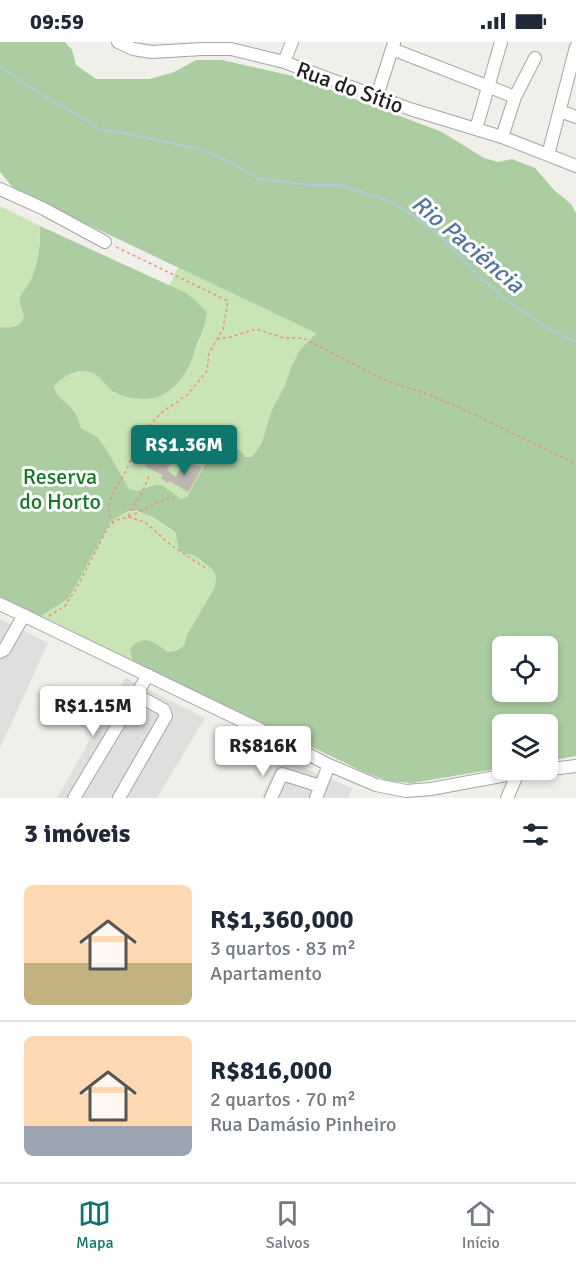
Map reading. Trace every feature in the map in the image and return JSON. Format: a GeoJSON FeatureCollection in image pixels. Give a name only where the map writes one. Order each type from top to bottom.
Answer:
{"type":"FeatureCollection","features":[{"type":"Feature","properties":{"kind":"street","name":"Rua do Sítio"},"geometry":{"type":"LineString","coordinates":[[118,42],[133,49],[152,52],[203,45],[232,46],[284,62],[410,109],[502,137],[576,166]]}},
{"type":"Feature","properties":{"kind":"street"},"geometry":{"type":"LineString","coordinates":[[284,62],[292,42]]}},
{"type":"Feature","properties":{"kind":"street"},"geometry":{"type":"LineString","coordinates":[[476,129],[500,42]]}},
{"type":"Feature","properties":{"kind":"street"},"geometry":{"type":"LineString","coordinates":[[376,96],[394,46],[516,98]]}},
{"type":"Feature","properties":{"kind":"street"},"geometry":{"type":"LineString","coordinates":[[548,155],[576,46]]}},
{"type":"Feature","properties":{"kind":"street"},"geometry":{"type":"LineString","coordinates":[[502,137],[516,98],[535,58]]}},
{"type":"Feature","properties":{"kind":"street"},"geometry":{"type":"LineString","coordinates":[[561,111],[576,117]]}},
{"type":"Feature","properties":{"kind":"street"},"geometry":{"type":"LineString","coordinates":[[0,189],[44,209],[105,242]]}},
{"type":"Feature","properties":{"kind":"street"},"geometry":{"type":"LineString","coordinates":[[0,604],[329,765],[376,785],[406,790],[431,789],[492,778]]}},
{"type":"Feature","properties":{"kind":"street"},"geometry":{"type":"LineString","coordinates":[[0,652],[4,650],[24,615]]}},
{"type":"Feature","properties":{"kind":"street"},"geometry":{"type":"LineString","coordinates":[[74,798],[148,675]]}},
{"type":"Feature","properties":{"kind":"street"},"geometry":{"type":"LineString","coordinates":[[119,798],[166,716],[164,711],[137,694]]}},
{"type":"Feature","properties":{"kind":"street"},"geometry":{"type":"LineString","coordinates":[[271,798],[282,774],[318,792],[329,765]]}},
{"type":"Feature","properties":{"kind":"street"},"geometry":{"type":"LineString","coordinates":[[558,768],[576,766]]}},
{"type":"Feature","properties":{"kind":"street"},"geometry":{"type":"LineString","coordinates":[[507,798],[515,780]]}},
{"type":"Feature","properties":{"kind":"path"},"geometry":{"type":"LineString","coordinates":[[105,242],[228,301],[223,329],[209,353],[207,370],[187,395],[161,413],[141,435],[126,471],[113,492],[109,506],[109,515],[113,523]]}},
{"type":"Feature","properties":{"kind":"path"},"geometry":{"type":"LineString","coordinates":[[216,339],[256,329],[284,338],[303,338],[387,381],[456,406],[576,464]]}},
{"type":"Feature","properties":{"kind":"path"},"geometry":{"type":"LineString","coordinates":[[128,517],[150,474]]}},
{"type":"Feature","properties":{"kind":"path"},"geometry":{"type":"LineString","coordinates":[[37,621],[65,606],[76,590],[110,525],[158,502],[174,497]]}},
{"type":"Feature","properties":{"kind":"path"},"geometry":{"type":"LineString","coordinates":[[128,517],[145,522],[172,546],[207,569]]}},
{"type":"Feature","properties":{"kind":"shaded area"},"geometry":{"type":"Polygon","coordinates":[[[0,619],[48,643],[0,748],[0,619]]]}},
{"type":"Feature","properties":{"kind":"shaded area"},"geometry":{"type":"Polygon","coordinates":[[[125,678],[205,718],[157,798],[57,798],[125,678]]]}},
{"type":"Feature","properties":{"kind":"shaded area"},"geometry":{"type":"Polygon","coordinates":[[[280,758],[352,788],[349,798],[261,798],[280,758]]]}},
{"type":"Feature","properties":{"kind":"green space","name":"Reserva do Horto"},"geometry":{"type":"Polygon","coordinates":[[[0,42],[65,42],[72,50],[76,65],[96,79],[150,79],[174,72],[196,60],[222,60],[297,77],[442,132],[484,158],[498,162],[512,159],[535,168],[554,190],[571,204],[576,213],[576,756],[558,759],[558,714],[492,714],[492,770],[412,783],[388,781],[364,772],[133,661],[130,650],[139,641],[149,641],[168,652],[184,646],[187,635],[215,587],[216,577],[213,570],[194,555],[185,554],[179,550],[175,532],[152,517],[137,511],[128,511],[111,521],[69,598],[41,616],[0,597],[0,327],[15,326],[22,321],[20,298],[35,269],[40,226],[184,292],[207,312],[204,326],[184,375],[177,384],[161,396],[141,399],[118,394],[94,373],[85,371],[70,374],[54,387],[60,398],[75,412],[81,428],[97,437],[106,449],[129,489],[137,491],[162,485],[181,499],[187,497],[205,464],[196,447],[197,439],[204,436],[221,444],[232,445],[246,457],[251,457],[262,442],[271,412],[285,385],[291,367],[300,350],[316,333],[15,190],[0,172],[0,42]]]}},
{"type":"Feature","properties":{"kind":"green space"},"geometry":{"type":"Polygon","coordinates":[[[0,206],[40,226],[38,258],[23,303],[23,319],[17,325],[9,327],[0,327],[0,206]]]}},
{"type":"Feature","properties":{"kind":"green space"},"geometry":{"type":"Polygon","coordinates":[[[178,267],[316,332],[291,367],[256,452],[248,457],[232,446],[216,442],[207,436],[197,439],[196,447],[205,464],[187,497],[181,499],[167,488],[155,485],[137,491],[128,489],[106,449],[97,437],[81,428],[75,412],[60,398],[54,387],[67,374],[87,371],[97,374],[115,394],[191,363],[203,332],[207,312],[194,299],[169,286],[178,267]]]}},
{"type":"Feature","properties":{"kind":"green space"},"geometry":{"type":"Polygon","coordinates":[[[128,511],[147,515],[175,533],[179,550],[185,554],[194,555],[213,570],[216,577],[216,587],[187,635],[184,646],[165,652],[130,650],[133,661],[41,616],[69,598],[111,521],[128,511]]]}},
{"type":"Feature","properties":{"kind":"building"},"geometry":{"type":"Polygon","coordinates":[[[155,449],[172,458],[164,475],[146,466],[155,449]]]}},
{"type":"Feature","properties":{"kind":"building"},"geometry":{"type":"Polygon","coordinates":[[[186,460],[201,468],[188,491],[162,478],[167,471],[176,478],[186,460]]]}},
{"type":"Feature","properties":{"kind":"waterway","name":"Rio Paciência"},"geometry":{"type":"LineString","coordinates":[[0,67],[103,131],[120,132],[198,149],[232,163],[259,179],[312,185],[339,185],[389,201],[438,234],[505,299],[549,329],[576,342]]}}]}
